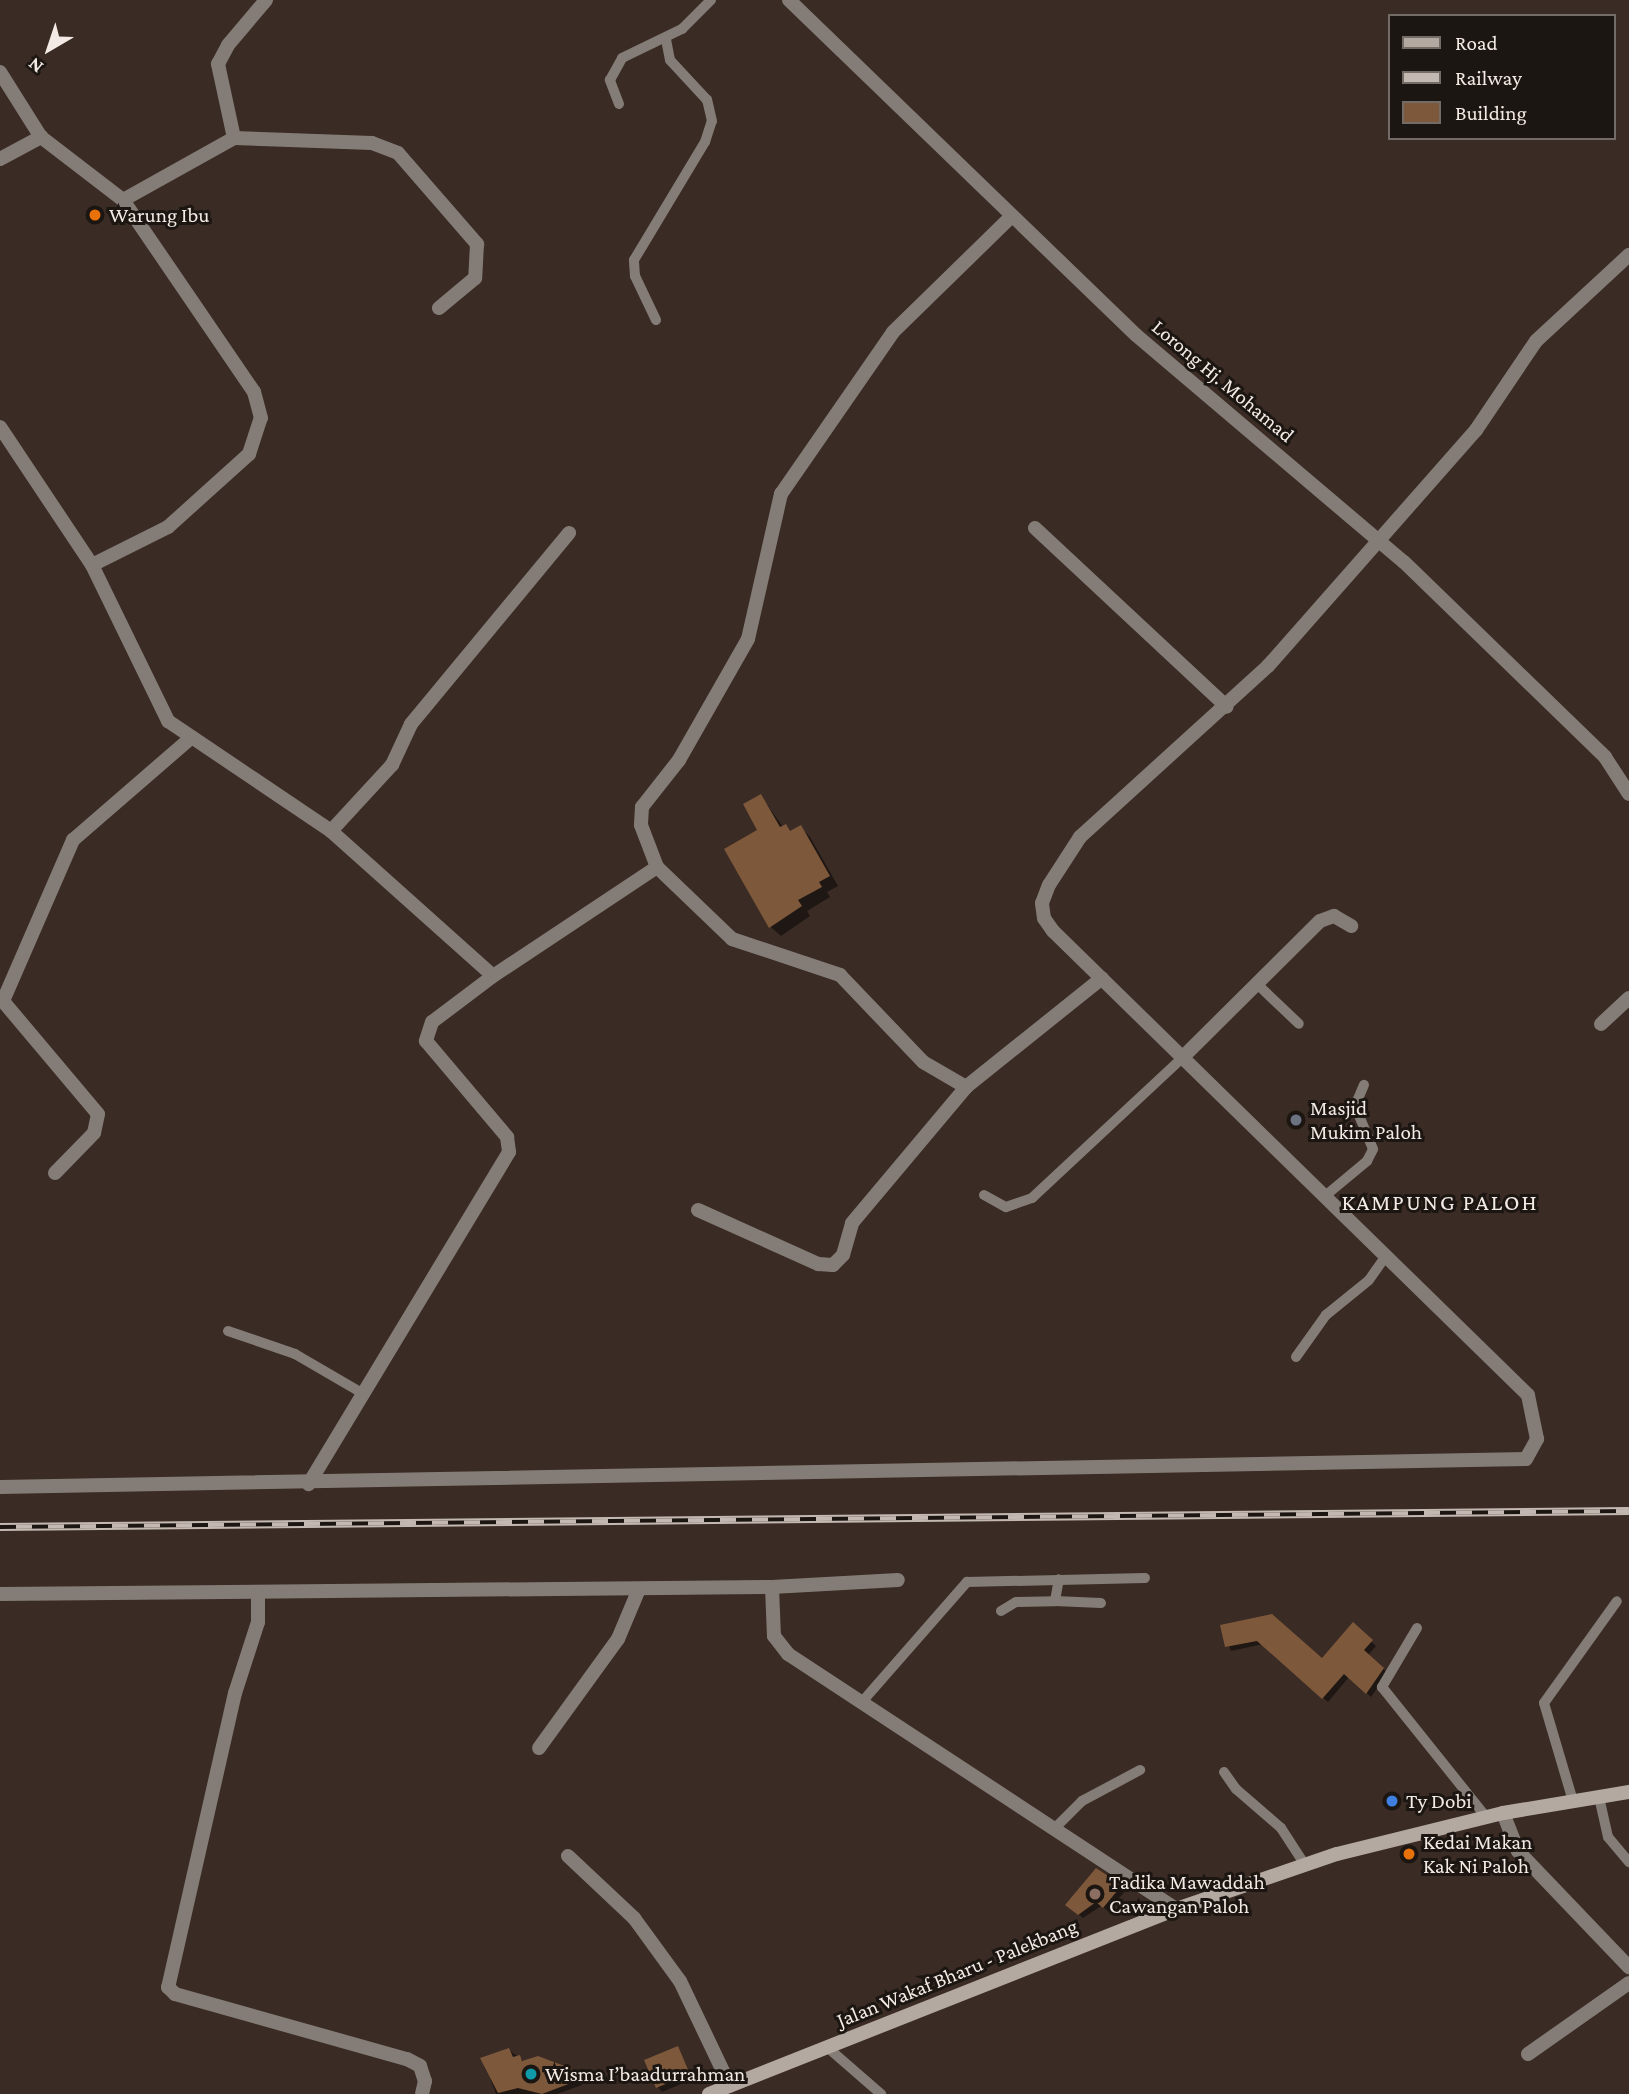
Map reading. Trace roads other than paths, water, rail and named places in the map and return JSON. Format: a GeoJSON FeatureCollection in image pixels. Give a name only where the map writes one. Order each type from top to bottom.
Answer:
{"type":"FeatureCollection","features":[{"type":"Feature","properties":{"kind":"main road","name":"Jalan Wakaf Bharu - Palekbang"},"geometry":{"type":"LineString","coordinates":[[709,2094],[1176,1909],[1305,1865],[1503,1813],[1629,1792]]}},
{"type":"Feature","properties":{"kind":"street"},"geometry":{"type":"LineString","coordinates":[[234,138],[218,64],[228,45],[267,0]]}},
{"type":"Feature","properties":{"kind":"street","name":"Lorong Hj. Mohamad"},"geometry":{"type":"LineString","coordinates":[[789,0],[1136,335],[1377,539],[1605,757],[1629,794]]}},
{"type":"Feature","properties":{"kind":"street"},"geometry":{"type":"LineString","coordinates":[[0,72],[41,137],[122,200],[254,392],[261,418],[249,454],[168,527],[92,565]]}},
{"type":"Feature","properties":{"kind":"street"},"geometry":{"type":"LineString","coordinates":[[0,159],[41,137]]}},
{"type":"Feature","properties":{"kind":"street"},"geometry":{"type":"LineString","coordinates":[[122,200],[234,138],[372,143],[398,153],[478,244],[475,278],[439,308]]}},
{"type":"Feature","properties":{"kind":"street"},"geometry":{"type":"LineString","coordinates":[[966,1087],[923,1062],[840,975],[732,939],[657,867],[641,825],[642,807],[678,760],[748,639],[781,494],[893,332],[1012,216]]}},
{"type":"Feature","properties":{"kind":"street"},"geometry":{"type":"LineString","coordinates":[[0,1488],[1526,1459],[1537,1440],[1528,1395],[1102,978],[1047,923],[1042,910],[1045,890],[1080,837],[1227,706],[1476,430],[1536,341],[1629,255]]}},
{"type":"Feature","properties":{"kind":"street"},"geometry":{"type":"LineString","coordinates":[[0,427],[92,565],[166,718],[331,831],[493,976]]}},
{"type":"Feature","properties":{"kind":"street"},"geometry":{"type":"LineString","coordinates":[[1035,528],[1227,706]]}},
{"type":"Feature","properties":{"kind":"street"},"geometry":{"type":"LineString","coordinates":[[331,831],[392,765],[411,724],[569,533]]}},
{"type":"Feature","properties":{"kind":"street"},"geometry":{"type":"LineString","coordinates":[[55,1173],[94,1133],[98,1114],[1,1002],[73,840],[192,737]]}},
{"type":"Feature","properties":{"kind":"street"},"geometry":{"type":"LineString","coordinates":[[309,1484],[509,1152],[507,1137],[426,1041],[432,1022],[493,976],[657,867]]}},
{"type":"Feature","properties":{"kind":"street"},"geometry":{"type":"LineString","coordinates":[[1183,1057],[1256,983],[1327,917],[1341,918],[1351,926]]}},
{"type":"Feature","properties":{"kind":"street"},"geometry":{"type":"LineString","coordinates":[[698,1210],[818,1264],[833,1265],[843,1255],[852,1223],[966,1087],[1102,978]]}},
{"type":"Feature","properties":{"kind":"street"},"geometry":{"type":"LineString","coordinates":[[1601,1024],[1629,998]]}},
{"type":"Feature","properties":{"kind":"street"},"geometry":{"type":"LineString","coordinates":[[0,1594],[258,1594],[772,1587],[898,1580]]}},
{"type":"Feature","properties":{"kind":"street"},"geometry":{"type":"LineString","coordinates":[[772,1587],[774,1636],[788,1654],[1176,1909]]}},
{"type":"Feature","properties":{"kind":"street"},"geometry":{"type":"LineString","coordinates":[[539,1748],[618,1639],[639,1589]]}},
{"type":"Feature","properties":{"kind":"street"},"geometry":{"type":"LineString","coordinates":[[258,1594],[258,1622],[232,1706],[168,1987],[176,1994],[407,2059],[420,2066],[425,2081],[422,2094]]}},
{"type":"Feature","properties":{"kind":"street"},"geometry":{"type":"LineString","coordinates":[[1503,1813],[1518,1852],[1629,1968]]}},
{"type":"Feature","properties":{"kind":"street"},"geometry":{"type":"LineString","coordinates":[[568,1856],[634,1918],[680,1981],[730,2086]]}},
{"type":"Feature","properties":{"kind":"street"},"geometry":{"type":"LineString","coordinates":[[1528,2054],[1629,1983]]}},
{"type":"Feature","properties":{"kind":"lane"},"geometry":{"type":"LineString","coordinates":[[619,104],[610,80],[617,64],[628,53],[666,40],[711,0]]}},
{"type":"Feature","properties":{"kind":"lane"},"geometry":{"type":"LineString","coordinates":[[656,320],[635,276],[636,251],[705,142],[712,121],[707,100],[670,60],[666,40]]}},
{"type":"Feature","properties":{"kind":"lane"},"geometry":{"type":"LineString","coordinates":[[1256,983],[1299,1024]]}},
{"type":"Feature","properties":{"kind":"lane"},"geometry":{"type":"LineString","coordinates":[[985,1195],[1006,1206],[1032,1198],[1183,1057]]}},
{"type":"Feature","properties":{"kind":"lane"},"geometry":{"type":"LineString","coordinates":[[1325,1196],[1367,1161],[1373,1149],[1355,1106],[1364,1085]]}},
{"type":"Feature","properties":{"kind":"lane"},"geometry":{"type":"LineString","coordinates":[[1296,1357],[1326,1315],[1369,1280],[1386,1256]]}},
{"type":"Feature","properties":{"kind":"lane"},"geometry":{"type":"LineString","coordinates":[[228,1331],[295,1354],[362,1393]]}},
{"type":"Feature","properties":{"kind":"lane"},"geometry":{"type":"LineString","coordinates":[[861,1703],[964,1584],[1145,1578]]}},
{"type":"Feature","properties":{"kind":"lane"},"geometry":{"type":"LineString","coordinates":[[1055,1601],[1059,1579]]}},
{"type":"Feature","properties":{"kind":"lane"},"geometry":{"type":"LineString","coordinates":[[1573,1801],[1544,1703],[1617,1601]]}},
{"type":"Feature","properties":{"kind":"lane"},"geometry":{"type":"LineString","coordinates":[[1001,1611],[1016,1602],[1101,1603]]}},
{"type":"Feature","properties":{"kind":"lane"},"geometry":{"type":"LineString","coordinates":[[1417,1628],[1382,1687],[1486,1817]]}},
{"type":"Feature","properties":{"kind":"lane"},"geometry":{"type":"LineString","coordinates":[[1054,1829],[1082,1801],[1140,1770]]}},
{"type":"Feature","properties":{"kind":"lane"},"geometry":{"type":"LineString","coordinates":[[1224,1772],[1236,1789],[1281,1829],[1305,1865]]}},
{"type":"Feature","properties":{"kind":"lane"},"geometry":{"type":"LineString","coordinates":[[1599,1797],[1608,1838],[1629,1862]]}},
{"type":"Feature","properties":{"kind":"lane"},"geometry":{"type":"LineString","coordinates":[[827,2047],[881,2094]]}},
{"type":"Feature","properties":{"kind":"railway"},"geometry":{"type":"LineString","coordinates":[[0,1527],[1629,1511]]}},
{"type":"Feature","properties":{"kind":"place","name":"Warung Ibu"},"geometry":{"type":"Point","coordinates":[95,215]}},
{"type":"Feature","properties":{"kind":"place","name":"Masjid Mukim Paloh"},"geometry":{"type":"Point","coordinates":[1296,1120]}},
{"type":"Feature","properties":{"kind":"place","name":"Ty Dobi"},"geometry":{"type":"Point","coordinates":[1392,1801]}},
{"type":"Feature","properties":{"kind":"place","name":"Kedai Makan Kak Ni Paloh"},"geometry":{"type":"Point","coordinates":[1409,1854]}},
{"type":"Feature","properties":{"kind":"place","name":"Tadika Mawaddah Cawangan Paloh"},"geometry":{"type":"Point","coordinates":[1095,1894]}},
{"type":"Feature","properties":{"kind":"place","name":"Wisma I’baadurrahman"},"geometry":{"type":"Point","coordinates":[531,2074]}},
{"type":"Feature","properties":{"kind":"district","name":"KAMPUNG PALOH"},"geometry":{"type":"Point","coordinates":[1440,1202]}}]}
